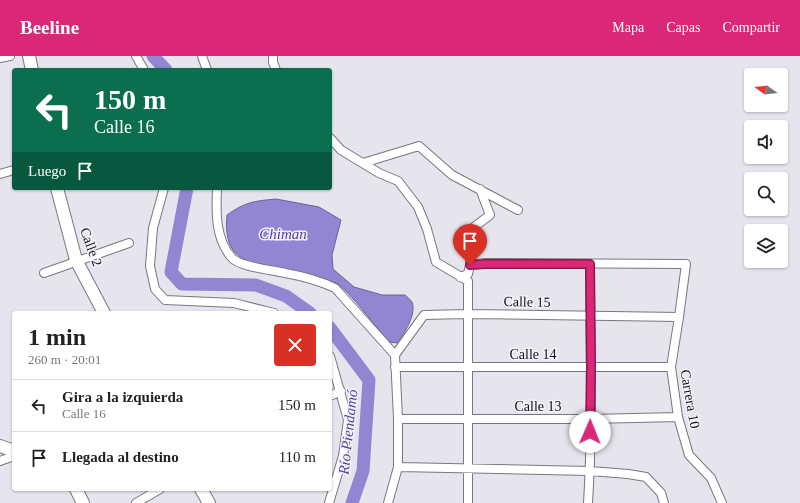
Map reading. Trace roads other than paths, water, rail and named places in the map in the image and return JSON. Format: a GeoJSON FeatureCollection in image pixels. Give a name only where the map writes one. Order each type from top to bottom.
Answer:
{"type":"FeatureCollection","features":[{"type":"Feature","properties":{"kind":"street"},"geometry":{"type":"LineString","coordinates":[[0,58],[10,56]]}},
{"type":"Feature","properties":{"kind":"street"},"geometry":{"type":"LineString","coordinates":[[29,56],[32,68]]}},
{"type":"Feature","properties":{"kind":"street"},"geometry":{"type":"LineString","coordinates":[[136,56],[143,68]]}},
{"type":"Feature","properties":{"kind":"street"},"geometry":{"type":"LineString","coordinates":[[202,56],[206,68]]}},
{"type":"Feature","properties":{"kind":"street"},"geometry":{"type":"LineString","coordinates":[[273,56],[275,68]]}},
{"type":"Feature","properties":{"kind":"street"},"geometry":{"type":"LineString","coordinates":[[332,140],[341,150],[379,173],[398,181],[418,207],[427,228],[436,262],[464,279]]}},
{"type":"Feature","properties":{"kind":"street"},"geometry":{"type":"LineString","coordinates":[[363,163],[419,146],[452,175],[518,210]]}},
{"type":"Feature","properties":{"kind":"street"},"geometry":{"type":"LineString","coordinates":[[0,174],[12,171]]}},
{"type":"Feature","properties":{"kind":"street"},"geometry":{"type":"LineString","coordinates":[[468,503],[469,367],[468,314],[464,279],[468,274],[470,265],[470,230],[490,215],[480,189]]}},
{"type":"Feature","properties":{"kind":"street","name":"Calle 2"},"geometry":{"type":"LineString","coordinates":[[58,190],[76,260],[103,311]]}},
{"type":"Feature","properties":{"kind":"street"},"geometry":{"type":"LineString","coordinates":[[163,190],[153,228],[150,266],[155,289],[165,300],[234,303],[266,311]]}},
{"type":"Feature","properties":{"kind":"street"},"geometry":{"type":"LineString","coordinates":[[217,190],[216,219],[222,242],[233,260],[259,269],[285,273],[327,284],[335,288],[395,355],[398,419],[398,467],[388,503]]}},
{"type":"Feature","properties":{"kind":"street"},"geometry":{"type":"LineString","coordinates":[[44,273],[76,260],[129,243]]}},
{"type":"Feature","properties":{"kind":"street"},"geometry":{"type":"LineString","coordinates":[[470,265],[590,264],[591,419],[588,503]]}},
{"type":"Feature","properties":{"kind":"street","name":"Carrera 10"},"geometry":{"type":"LineString","coordinates":[[590,264],[686,264],[671,367],[678,418],[689,455],[711,478],[722,503]]}},
{"type":"Feature","properties":{"kind":"street","name":"Calle 15"},"geometry":{"type":"LineString","coordinates":[[395,355],[424,315],[468,314],[679,317]]}},
{"type":"Feature","properties":{"kind":"street"},"geometry":{"type":"LineString","coordinates":[[329,503],[342,456],[348,420],[332,362]]}},
{"type":"Feature","properties":{"kind":"street","name":"Calle 14"},"geometry":{"type":"LineString","coordinates":[[395,367],[671,367]]}},
{"type":"Feature","properties":{"kind":"street"},"geometry":{"type":"LineString","coordinates":[[332,395],[341,391]]}},
{"type":"Feature","properties":{"kind":"street","name":"Calle 13"},"geometry":{"type":"LineString","coordinates":[[398,419],[678,418]]}},
{"type":"Feature","properties":{"kind":"street"},"geometry":{"type":"LineString","coordinates":[[0,446],[12,450]]}},
{"type":"Feature","properties":{"kind":"street"},"geometry":{"type":"LineString","coordinates":[[0,461],[12,457]]}},
{"type":"Feature","properties":{"kind":"street"},"geometry":{"type":"LineString","coordinates":[[398,467],[590,471],[628,474],[646,477],[661,493],[664,503]]}},
{"type":"Feature","properties":{"kind":"street"},"geometry":{"type":"LineString","coordinates":[[77,491],[83,503]]}},
{"type":"Feature","properties":{"kind":"street"},"geometry":{"type":"LineString","coordinates":[[136,503],[157,491]]}},
{"type":"Feature","properties":{"kind":"street"},"geometry":{"type":"LineString","coordinates":[[202,491],[209,503]]}},
{"type":"Feature","properties":{"kind":"water","name":"Chiman"},"geometry":{"type":"Polygon","coordinates":[[[276,199],[319,207],[341,220],[332,255],[333,269],[354,287],[382,295],[405,295],[411,301],[413,312],[411,318],[397,343],[389,342],[348,293],[336,283],[316,276],[257,265],[239,256],[233,250],[228,238],[227,215],[239,207],[250,203],[276,199]]]}},
{"type":"Feature","properties":{"kind":"waterway","name":"Río Piendamó"},"geometry":{"type":"LineString","coordinates":[[153,56],[164,68]]}},
{"type":"Feature","properties":{"kind":"waterway","name":"Río Piendamó"},"geometry":{"type":"LineString","coordinates":[[187,190],[171,272],[182,284],[256,285],[286,296],[307,311]]}},
{"type":"Feature","properties":{"kind":"waterway","name":"Río Piendamó"},"geometry":{"type":"LineString","coordinates":[[332,331],[369,380],[363,471],[352,503]]}}]}
